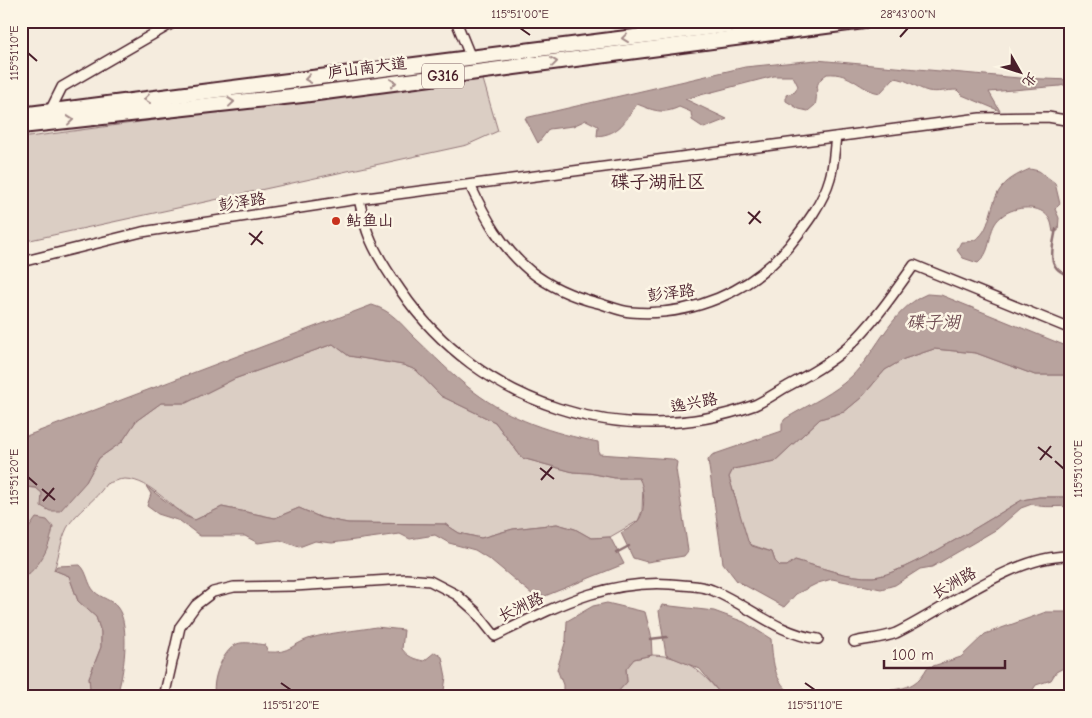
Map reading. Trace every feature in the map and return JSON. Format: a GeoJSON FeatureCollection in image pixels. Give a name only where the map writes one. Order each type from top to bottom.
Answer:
{"type":"FeatureCollection","features":[{"type":"Feature","properties":{"kind":"highway","name":"庐山南大道"},"geometry":{"type":"LineString","coordinates":[[21,115],[760,21]]}},
{"type":"Feature","properties":{"kind":"highway","name":"庐山南大道"},"geometry":{"type":"LineString","coordinates":[[21,126],[302,94],[864,21]]}},
{"type":"Feature","properties":{"kind":"street"},"geometry":{"type":"LineString","coordinates":[[50,111],[62,87],[176,21]]}},
{"type":"Feature","properties":{"kind":"street"},"geometry":{"type":"LineString","coordinates":[[456,21],[471,58]]}},
{"type":"Feature","properties":{"kind":"street","name":"彭泽路"},"geometry":{"type":"LineString","coordinates":[[21,262],[142,232],[359,199],[980,118],[1048,117],[1071,121]]}},
{"type":"Feature","properties":{"kind":"street","name":"彭泽路"},"geometry":{"type":"LineString","coordinates":[[470,185],[485,218],[509,250],[530,271],[559,290],[630,312],[671,311],[710,302],[743,287],[777,260],[802,229],[818,204],[830,178],[836,137]]}},
{"type":"Feature","properties":{"kind":"street","name":"逸兴路"},"geometry":{"type":"LineString","coordinates":[[359,199],[369,236],[391,277],[419,318],[460,356],[494,381],[550,406],[595,418],[651,424],[690,422],[756,404],[812,372],[847,347],[878,314],[914,265],[1071,329]]}},
{"type":"Feature","properties":{"kind":"street","name":"长洲路"},"geometry":{"type":"LineString","coordinates":[[854,642],[894,634],[999,576],[1030,562],[1071,556]]}},
{"type":"Feature","properties":{"kind":"street","name":"长洲路"},"geometry":{"type":"LineString","coordinates":[[164,697],[180,627],[196,605],[213,592],[234,586],[294,586],[406,579],[430,581],[457,594],[475,611],[495,636],[534,616],[598,590],[641,583],[666,583],[710,589],[772,624],[794,634],[818,639]]}},
{"type":"Feature","properties":{"kind":"shaded area"},"geometry":{"type":"Polygon","coordinates":[[[482,76],[498,131],[467,145],[21,242],[21,138],[482,76]]]}},
{"type":"Feature","properties":{"kind":"shaded area"},"geometry":{"type":"Polygon","coordinates":[[[333,344],[349,356],[403,365],[416,370],[441,396],[495,422],[522,458],[573,472],[615,478],[639,478],[643,485],[642,511],[638,521],[610,537],[591,538],[575,529],[557,524],[513,529],[481,538],[459,533],[445,524],[348,523],[322,518],[299,508],[275,518],[222,507],[195,520],[178,510],[144,484],[125,479],[118,480],[106,484],[97,496],[71,522],[63,538],[54,570],[69,576],[78,601],[96,617],[101,632],[101,647],[89,677],[91,697],[21,697],[21,579],[29,574],[26,532],[21,530],[21,474],[27,487],[36,488],[42,493],[86,482],[99,458],[122,442],[136,421],[161,403],[186,403],[234,379],[333,344]]]}},
{"type":"Feature","properties":{"kind":"shaded area"},"geometry":{"type":"Polygon","coordinates":[[[934,349],[976,353],[1035,375],[1071,375],[1071,497],[1039,497],[1022,500],[925,557],[887,574],[873,577],[843,574],[795,560],[787,566],[780,566],[775,561],[772,552],[752,545],[747,540],[729,477],[733,469],[775,461],[820,419],[844,412],[862,397],[885,370],[904,359],[934,349]]]}},
{"type":"Feature","properties":{"kind":"shaded area"},"geometry":{"type":"Polygon","coordinates":[[[652,655],[675,658],[693,667],[723,697],[613,697],[627,682],[626,668],[634,659],[652,655]]]}},
{"type":"Feature","properties":{"kind":"water"},"geometry":{"type":"Polygon","coordinates":[[[816,60],[1019,78],[1071,80],[1071,83],[1060,86],[989,92],[1000,111],[962,95],[957,90],[928,91],[904,80],[894,78],[880,93],[866,88],[849,78],[836,74],[827,74],[819,81],[815,105],[808,111],[799,109],[786,101],[786,95],[795,92],[798,86],[793,76],[774,76],[685,99],[727,119],[704,128],[692,120],[691,112],[679,107],[663,111],[653,110],[637,104],[621,126],[611,133],[597,136],[598,126],[586,120],[573,126],[549,129],[538,143],[525,118],[745,67],[816,60]]]}},
{"type":"Feature","properties":{"kind":"water"},"geometry":{"type":"Polygon","coordinates":[[[1030,169],[1039,171],[1055,183],[1060,204],[1055,209],[1059,218],[1058,231],[1053,232],[1050,220],[1041,211],[1020,208],[1007,213],[997,221],[991,233],[987,251],[978,263],[963,258],[957,250],[961,242],[978,238],[983,232],[995,199],[1002,187],[1013,178],[1030,169]]]}},
{"type":"Feature","properties":{"kind":"water","name":"碟子湖"},"geometry":{"type":"Polygon","coordinates":[[[927,294],[941,295],[1071,348],[1071,375],[1035,375],[976,353],[934,349],[904,359],[885,370],[862,397],[844,412],[820,419],[775,461],[733,469],[729,477],[748,541],[752,546],[772,552],[775,561],[780,566],[787,566],[795,560],[843,574],[873,577],[887,574],[925,557],[1022,500],[1039,497],[1071,497],[1071,507],[1032,504],[1021,508],[997,529],[932,567],[920,569],[895,585],[881,589],[832,579],[818,583],[796,594],[784,607],[737,581],[723,563],[708,460],[712,455],[782,431],[782,423],[785,419],[830,393],[855,373],[902,311],[914,301],[927,294]]]}},
{"type":"Feature","properties":{"kind":"water"},"geometry":{"type":"Polygon","coordinates":[[[372,305],[390,314],[400,322],[473,391],[517,418],[548,430],[598,442],[599,454],[672,459],[677,462],[676,469],[688,551],[684,556],[647,562],[633,558],[621,533],[630,528],[641,517],[643,494],[639,478],[615,478],[573,472],[522,458],[495,422],[441,396],[416,370],[403,365],[349,356],[333,344],[234,379],[186,403],[161,403],[136,421],[122,442],[99,458],[86,482],[60,511],[50,511],[41,506],[42,493],[36,488],[27,487],[21,474],[21,438],[372,305]]]}},
{"type":"Feature","properties":{"kind":"water"},"geometry":{"type":"Polygon","coordinates":[[[146,486],[185,516],[195,520],[222,507],[275,518],[299,508],[322,518],[348,523],[445,524],[459,533],[481,538],[513,529],[557,524],[575,529],[591,538],[610,537],[624,564],[545,596],[533,595],[491,560],[475,550],[449,543],[435,535],[410,539],[400,534],[332,543],[315,541],[299,547],[280,540],[258,543],[245,536],[200,536],[180,521],[158,514],[147,506],[151,494],[146,486]]]}},
{"type":"Feature","properties":{"kind":"water"},"geometry":{"type":"Polygon","coordinates":[[[36,518],[47,520],[53,527],[52,535],[39,563],[21,579],[21,530],[26,532],[36,518]]]}},
{"type":"Feature","properties":{"kind":"water"},"geometry":{"type":"Polygon","coordinates":[[[80,565],[95,592],[117,607],[124,625],[124,664],[116,697],[91,697],[89,678],[101,647],[101,632],[96,617],[78,601],[69,576],[54,570],[57,566],[80,565]]]}},
{"type":"Feature","properties":{"kind":"water"},"geometry":{"type":"Polygon","coordinates":[[[607,603],[645,612],[651,635],[652,655],[634,659],[626,669],[627,682],[613,697],[563,697],[563,685],[557,669],[566,640],[567,621],[593,606],[607,603]]]}},
{"type":"Feature","properties":{"kind":"water"},"geometry":{"type":"Polygon","coordinates":[[[662,605],[714,611],[744,622],[771,639],[776,674],[785,688],[800,697],[723,697],[700,669],[666,655],[659,611],[662,605]]]}},
{"type":"Feature","properties":{"kind":"water"},"geometry":{"type":"Polygon","coordinates":[[[1046,612],[1071,612],[1071,664],[1056,672],[1051,680],[1036,685],[1028,697],[875,697],[879,692],[907,687],[918,680],[927,668],[961,657],[985,634],[1046,612]]]}},
{"type":"Feature","properties":{"kind":"water"},"geometry":{"type":"Polygon","coordinates":[[[376,627],[404,630],[402,649],[411,657],[424,661],[435,652],[442,657],[446,677],[443,697],[215,697],[216,675],[219,667],[227,653],[237,644],[265,645],[268,652],[275,652],[286,650],[305,640],[319,636],[376,627]]]}},
{"type":"Feature","properties":{"kind":"waterway"},"geometry":{"type":"LineString","coordinates":[[1056,229],[1052,258],[1057,269],[1071,276]]}},
{"type":"Feature","properties":{"kind":"waterway"},"geometry":{"type":"LineString","coordinates":[[616,553],[629,546]]}},
{"type":"Feature","properties":{"kind":"waterway"},"geometry":{"type":"LineString","coordinates":[[650,639],[667,637]]}},
{"type":"Feature","properties":{"kind":"place","name":"鲇鱼山"},"geometry":{"type":"Point","coordinates":[336,221]}},
{"type":"Feature","properties":{"kind":"district","name":"碟子湖社区"},"geometry":{"type":"Point","coordinates":[658,182]}}]}
